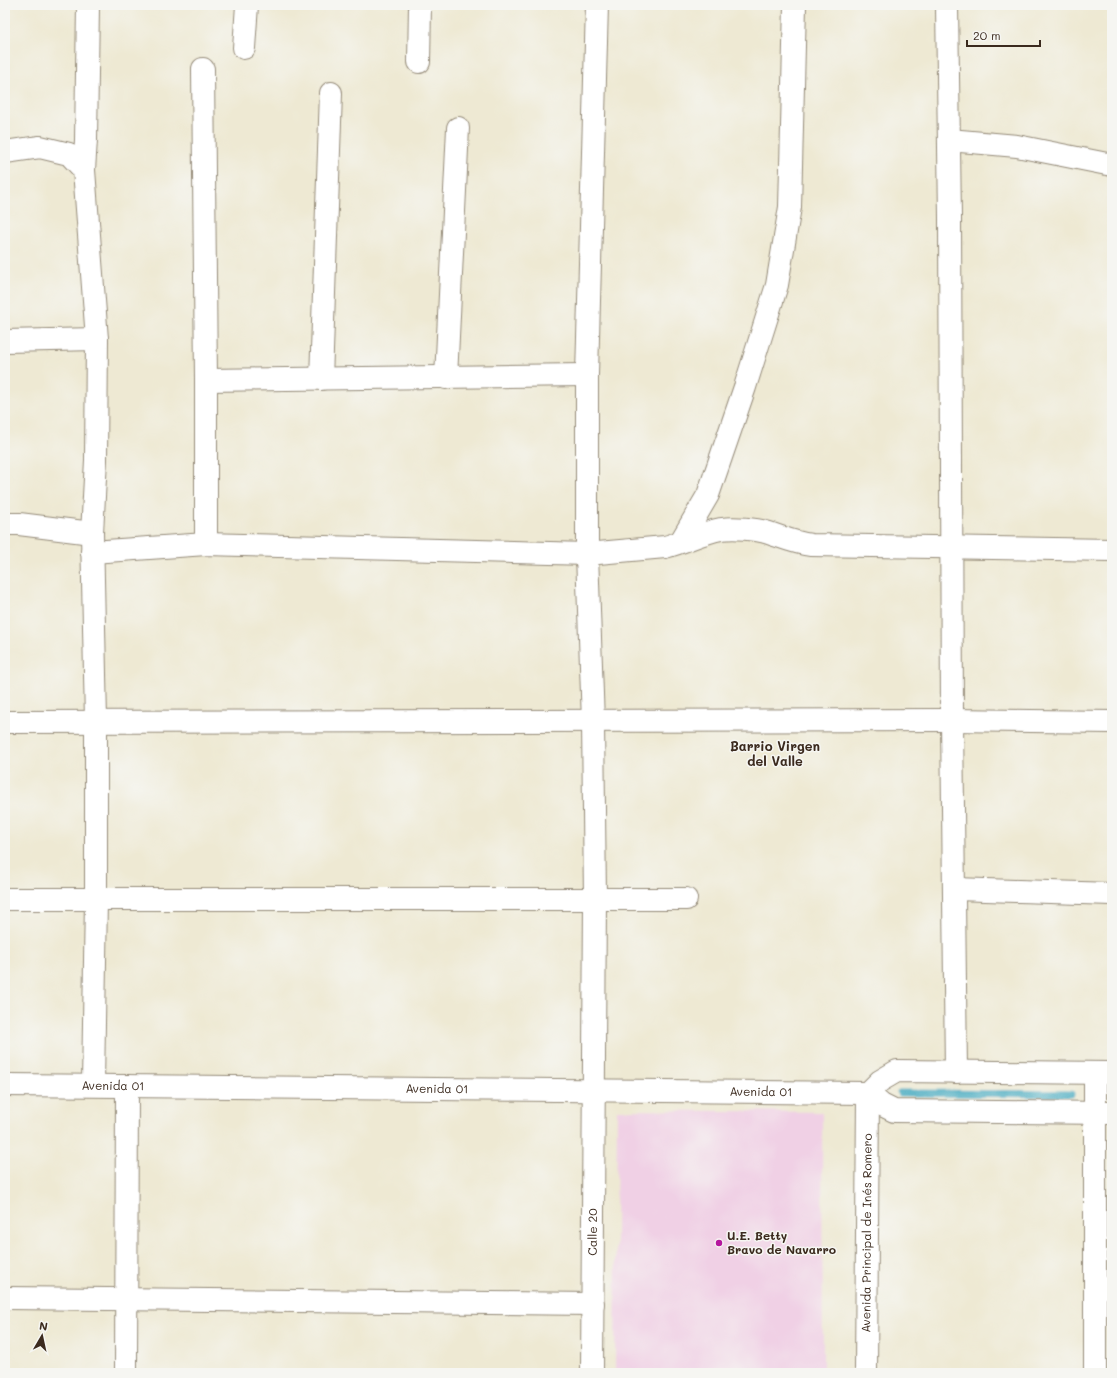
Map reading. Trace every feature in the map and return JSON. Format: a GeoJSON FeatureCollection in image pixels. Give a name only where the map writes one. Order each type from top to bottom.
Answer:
{"type":"FeatureCollection","features":[{"type":"Feature","properties":{"kind":"street"},"geometry":{"type":"LineString","coordinates":[[88,5],[86,140],[84,170],[97,339],[96,460],[92,542],[96,721],[96,899],[93,1086]]}},
{"type":"Feature","properties":{"kind":"street"},"geometry":{"type":"LineString","coordinates":[[244,48],[247,5]]}},
{"type":"Feature","properties":{"kind":"street"},"geometry":{"type":"LineString","coordinates":[[419,62],[420,5]]}},
{"type":"Feature","properties":{"kind":"street","name":"Calle 20"},"geometry":{"type":"LineString","coordinates":[[592,1373],[595,898],[593,722],[587,554],[587,375],[597,5]]}},
{"type":"Feature","properties":{"kind":"street"},"geometry":{"type":"LineString","coordinates":[[681,541],[708,495],[745,387],[777,285],[790,207],[795,5]]}},
{"type":"Feature","properties":{"kind":"street"},"geometry":{"type":"LineString","coordinates":[[947,5],[956,1072]]}},
{"type":"Feature","properties":{"kind":"street"},"geometry":{"type":"LineString","coordinates":[[203,70],[206,544]]}},
{"type":"Feature","properties":{"kind":"street"},"geometry":{"type":"LineString","coordinates":[[321,378],[331,93]]}},
{"type":"Feature","properties":{"kind":"street"},"geometry":{"type":"LineString","coordinates":[[446,378],[458,128]]}},
{"type":"Feature","properties":{"kind":"street"},"geometry":{"type":"LineString","coordinates":[[949,140],[1017,146],[1112,165]]}},
{"type":"Feature","properties":{"kind":"street"},"geometry":{"type":"LineString","coordinates":[[5,152],[40,147],[69,154],[84,170]]}},
{"type":"Feature","properties":{"kind":"street"},"geometry":{"type":"LineString","coordinates":[[5,341],[97,339]]}},
{"type":"Feature","properties":{"kind":"street"},"geometry":{"type":"LineString","coordinates":[[206,380],[587,375]]}},
{"type":"Feature","properties":{"kind":"street"},"geometry":{"type":"LineString","coordinates":[[5,524],[18,524],[92,542],[587,554],[665,547],[721,529],[742,529],[768,533],[796,543],[811,546],[1112,550]]}},
{"type":"Feature","properties":{"kind":"street"},"geometry":{"type":"LineString","coordinates":[[5,722],[593,722],[952,720],[1112,722]]}},
{"type":"Feature","properties":{"kind":"street"},"geometry":{"type":"LineString","coordinates":[[955,889],[1112,894]]}},
{"type":"Feature","properties":{"kind":"street"},"geometry":{"type":"LineString","coordinates":[[5,899],[686,899]]}},
{"type":"Feature","properties":{"kind":"street"},"geometry":{"type":"LineString","coordinates":[[1095,1373],[1103,1113],[1103,1073],[897,1072],[880,1081],[868,1093],[882,1105],[894,1111],[1103,1113]]}},
{"type":"Feature","properties":{"kind":"street","name":"Avenida 01"},"geometry":{"type":"LineString","coordinates":[[5,1085],[868,1093]]}},
{"type":"Feature","properties":{"kind":"street"},"geometry":{"type":"LineString","coordinates":[[126,1373],[127,1086]]}},
{"type":"Feature","properties":{"kind":"street","name":"Avenida Principal de Inés Romero"},"geometry":{"type":"LineString","coordinates":[[866,1373],[868,1093]]}},
{"type":"Feature","properties":{"kind":"street"},"geometry":{"type":"LineString","coordinates":[[5,1298],[593,1304]]}},
{"type":"Feature","properties":{"kind":"shaded area","name":"U.E. Betty Bravo de Navarro"},"geometry":{"type":"Polygon","coordinates":[[[617,1110],[822,1112],[823,1373],[615,1373],[617,1110]]]}},
{"type":"Feature","properties":{"kind":"waterway"},"geometry":{"type":"LineString","coordinates":[[900,1093],[1071,1094]]}},
{"type":"Feature","properties":{"kind":"place","name":"U.E. Betty Bravo de Navarro"},"geometry":{"type":"Point","coordinates":[719,1243]}},
{"type":"Feature","properties":{"kind":"district","name":"Barrio Virgen del Valle"},"geometry":{"type":"Point","coordinates":[775,754]}}]}
